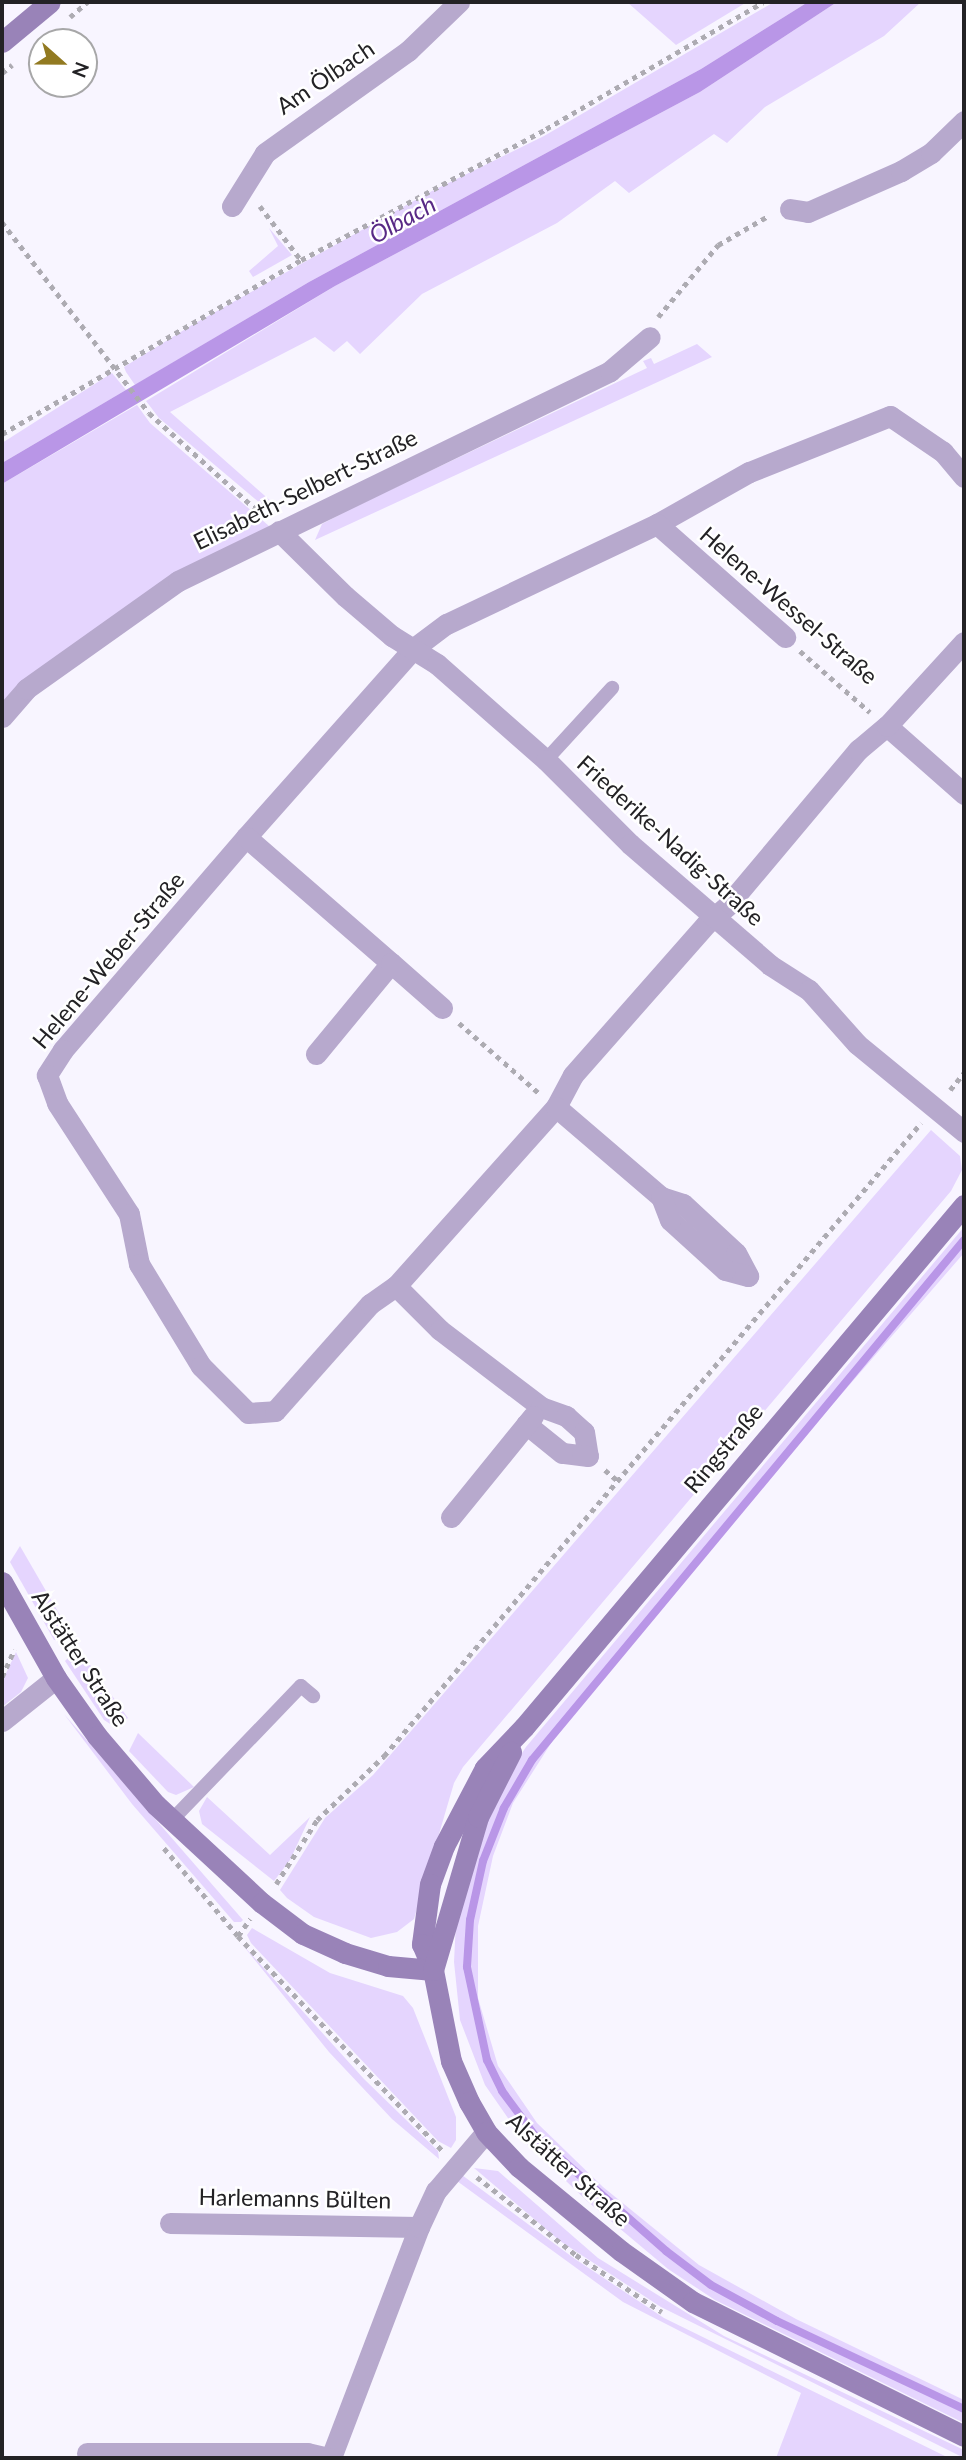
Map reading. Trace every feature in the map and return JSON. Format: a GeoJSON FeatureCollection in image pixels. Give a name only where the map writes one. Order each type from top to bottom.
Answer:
{"type":"FeatureCollection","features":[{"type":"Feature","properties":{"kind":"main road"},"geometry":{"type":"LineString","coordinates":[[2,42],[50,2]]}},
{"type":"Feature","properties":{"kind":"main road","name":"Ringstraße"},"geometry":{"type":"LineString","coordinates":[[433,1970],[478,1817],[524,1727],[964,1205]]}},
{"type":"Feature","properties":{"kind":"main road","name":"Alstätter Straße"},"geometry":{"type":"LineString","coordinates":[[2,1582],[56,1678],[97,1736],[172,1820],[261,1903],[303,1934],[345,1953],[388,1966],[433,1970],[451,2061],[486,2132],[566,2208],[692,2302],[964,2436]]}},
{"type":"Feature","properties":{"kind":"street","name":"Am Ölbach"},"geometry":{"type":"LineString","coordinates":[[232,206],[245,181],[265,153],[284,136],[308,126],[408,51],[459,2]]}},
{"type":"Feature","properties":{"kind":"street"},"geometry":{"type":"LineString","coordinates":[[790,209],[808,212],[901,172],[931,153],[964,121]]}},
{"type":"Feature","properties":{"kind":"street","name":"Elisabeth-Selbert-Straße"},"geometry":{"type":"LineString","coordinates":[[2,717],[26,689],[154,596],[279,531],[610,371],[650,337]]}},
{"type":"Feature","properties":{"kind":"street","name":"Helene-Wessel-Straße"},"geometry":{"type":"LineString","coordinates":[[413,649],[446,624],[657,524],[749,472],[890,416],[943,452],[964,477]]}},
{"type":"Feature","properties":{"kind":"street","name":"Helene-Wessel-Straße"},"geometry":{"type":"LineString","coordinates":[[657,524],[785,638]]}},
{"type":"Feature","properties":{"kind":"street","name":"Friederike-Nadig-Straße"},"geometry":{"type":"LineString","coordinates":[[279,531],[345,596],[547,760],[630,844],[717,914],[770,965],[827,1006],[881,1065],[964,1132]]}},
{"type":"Feature","properties":{"kind":"street"},"geometry":{"type":"LineString","coordinates":[[717,914],[858,750],[887,726],[964,642]]}},
{"type":"Feature","properties":{"kind":"street","name":"Helene-Weber-Straße"},"geometry":{"type":"LineString","coordinates":[[413,649],[246,837],[63,1050],[47,1075],[57,1103],[130,1214],[139,1264],[201,1366],[248,1413],[275,1412],[370,1304],[396,1286],[556,1107],[573,1076],[717,914]]}},
{"type":"Feature","properties":{"kind":"street"},"geometry":{"type":"LineString","coordinates":[[887,726],[964,794]]}},
{"type":"Feature","properties":{"kind":"street"},"geometry":{"type":"LineString","coordinates":[[246,837],[442,1008]]}},
{"type":"Feature","properties":{"kind":"street"},"geometry":{"type":"LineString","coordinates":[[316,1054],[391,963]]}},
{"type":"Feature","properties":{"kind":"street"},"geometry":{"type":"LineString","coordinates":[[556,1107],[662,1197]]}},
{"type":"Feature","properties":{"kind":"street"},"geometry":{"type":"LineString","coordinates":[[396,1286],[440,1330],[541,1407],[566,1416],[583,1432],[588,1456],[562,1453],[526,1424]]}},
{"type":"Feature","properties":{"kind":"street"},"geometry":{"type":"LineString","coordinates":[[451,1517],[541,1407]]}},
{"type":"Feature","properties":{"kind":"street"},"geometry":{"type":"LineString","coordinates":[[2,1721],[56,1678]]}},
{"type":"Feature","properties":{"kind":"street","name":"Harlemanns Bülten"},"geometry":{"type":"LineString","coordinates":[[87,2453],[307,2453],[330,2458],[419,2227],[436,2191],[486,2132]]}},
{"type":"Feature","properties":{"kind":"street","name":"Harlemanns Bülten"},"geometry":{"type":"LineString","coordinates":[[170,2223],[419,2227]]}},
{"type":"Feature","properties":{"kind":"lane"},"geometry":{"type":"LineString","coordinates":[[547,760],[612,688]]}},
{"type":"Feature","properties":{"kind":"lane"},"geometry":{"type":"LineString","coordinates":[[172,1820],[301,1686],[313,1696]]}},
{"type":"Feature","properties":{"kind":"path"},"geometry":{"type":"LineString","coordinates":[[2,434],[301,260],[546,129],[763,2]]}},
{"type":"Feature","properties":{"kind":"path"},"geometry":{"type":"LineString","coordinates":[[245,181],[271,224],[301,260]]}},
{"type":"Feature","properties":{"kind":"path"},"geometry":{"type":"LineString","coordinates":[[650,337],[661,309],[718,245],[790,209]]}},
{"type":"Feature","properties":{"kind":"path"},"geometry":{"type":"LineString","coordinates":[[2,222],[149,413],[279,531]]}},
{"type":"Feature","properties":{"kind":"path","name":"Helene-Wessel-Straße"},"geometry":{"type":"LineString","coordinates":[[785,638],[887,726]]}},
{"type":"Feature","properties":{"kind":"path"},"geometry":{"type":"LineString","coordinates":[[442,1008],[556,1107]]}},
{"type":"Feature","properties":{"kind":"path"},"geometry":{"type":"LineString","coordinates":[[238,1936],[317,1820],[384,1756],[964,1073]]}},
{"type":"Feature","properties":{"kind":"path"},"geometry":{"type":"LineString","coordinates":[[2,1677],[17,1643],[24,1654]]}},
{"type":"Feature","properties":{"kind":"path"},"geometry":{"type":"LineString","coordinates":[[159,1842],[238,1936],[351,2057],[459,2162],[576,2255],[672,2318]]}},
{"type":"Feature","properties":{"kind":"shaded area"},"geometry":{"type":"Polygon","coordinates":[[[627,2],[747,2],[676,45],[627,2]]]}},
{"type":"Feature","properties":{"kind":"shaded area"},"geometry":{"type":"Polygon","coordinates":[[[774,2],[808,2],[701,69],[309,282],[135,385],[126,372],[124,367],[192,325],[428,193],[544,136],[774,2]]]}},
{"type":"Feature","properties":{"kind":"shaded area"},"geometry":{"type":"Polygon","coordinates":[[[808,2],[837,2],[700,92],[335,286],[2,484],[2,463],[309,282],[701,69],[808,2]]]}},
{"type":"Feature","properties":{"kind":"shaded area"},"geometry":{"type":"Polygon","coordinates":[[[837,2],[921,2],[884,36],[765,107],[727,143],[714,134],[629,193],[615,181],[557,223],[422,294],[360,354],[347,341],[334,352],[315,337],[170,412],[273,503],[267,509],[159,418],[146,401],[335,286],[700,92],[837,2]]]}},
{"type":"Feature","properties":{"kind":"shaded area"},"geometry":{"type":"Polygon","coordinates":[[[269,228],[292,255],[253,277],[249,271],[278,246],[269,228]]]}},
{"type":"Feature","properties":{"kind":"shaded area"},"geometry":{"type":"Polygon","coordinates":[[[697,344],[712,357],[315,540],[322,524],[350,509],[647,368],[643,361],[651,358],[654,364],[697,344]]]}},
{"type":"Feature","properties":{"kind":"shaded area"},"geometry":{"type":"Polygon","coordinates":[[[112,373],[126,390],[2,463],[2,443],[112,373]]]}},
{"type":"Feature","properties":{"kind":"shaded area"},"geometry":{"type":"Polygon","coordinates":[[[137,405],[150,423],[269,526],[2,703],[2,484],[137,405]]]}},
{"type":"Feature","properties":{"kind":"shaded area"},"geometry":{"type":"Polygon","coordinates":[[[931,1130],[960,1156],[962,1170],[951,1191],[463,1767],[454,1783],[414,1919],[397,1932],[371,1938],[314,1917],[287,1898],[280,1890],[325,1818],[373,1775],[931,1130]]]}},
{"type":"Feature","properties":{"kind":"shaded area"},"geometry":{"type":"Polygon","coordinates":[[[964,1227],[964,1253],[773,1473],[555,1737],[513,1803],[493,1856],[478,1926],[478,1998],[498,2066],[537,2123],[603,2187],[699,2265],[796,2319],[964,2400],[964,2423],[715,2300],[668,2269],[587,2201],[524,2141],[485,2085],[460,2020],[454,1962],[456,1922],[472,1855],[508,1774],[526,1747],[964,1227]]]}},
{"type":"Feature","properties":{"kind":"shaded area"},"geometry":{"type":"Polygon","coordinates":[[[20,1546],[72,1636],[65,1641],[54,1640],[10,1562],[20,1546]]]}},
{"type":"Feature","properties":{"kind":"shaded area"},"geometry":{"type":"Polygon","coordinates":[[[78,1648],[128,1718],[115,1727],[104,1720],[65,1661],[78,1648]]]}},
{"type":"Feature","properties":{"kind":"shaded area"},"geometry":{"type":"Polygon","coordinates":[[[16,1652],[28,1678],[21,1692],[2,1707],[2,1682],[16,1652]]]}},
{"type":"Feature","properties":{"kind":"shaded area"},"geometry":{"type":"Polygon","coordinates":[[[64,1714],[243,1920],[241,1922],[234,1922],[132,1804],[64,1714]]]}},
{"type":"Feature","properties":{"kind":"shaded area"},"geometry":{"type":"Polygon","coordinates":[[[138,1733],[194,1787],[176,1795],[168,1792],[129,1751],[138,1733]]]}},
{"type":"Feature","properties":{"kind":"shaded area"},"geometry":{"type":"Polygon","coordinates":[[[207,1797],[270,1855],[310,1817],[290,1860],[274,1881],[202,1824],[199,1811],[207,1797]]]}},
{"type":"Feature","properties":{"kind":"shaded area"},"geometry":{"type":"Polygon","coordinates":[[[252,1928],[330,1973],[403,1996],[413,2008],[456,2117],[456,2140],[451,2148],[438,2141],[251,1943],[247,1935],[252,1928]]]}},
{"type":"Feature","properties":{"kind":"shaded area"},"geometry":{"type":"Polygon","coordinates":[[[241,1943],[364,2079],[438,2151],[439,2159],[392,2119],[329,2052],[241,1943]]]}},
{"type":"Feature","properties":{"kind":"shaded area"},"geometry":{"type":"Polygon","coordinates":[[[474,2168],[498,2171],[598,2258],[724,2336],[964,2450],[964,2458],[661,2307],[560,2241],[474,2168]]]}},
{"type":"Feature","properties":{"kind":"shaded area"},"geometry":{"type":"Polygon","coordinates":[[[462,2175],[575,2259],[664,2318],[949,2458],[776,2458],[801,2393],[623,2302],[457,2181],[462,2175]]]}},
{"type":"Feature","properties":{"kind":"waterway"},"geometry":{"type":"LineString","coordinates":[[964,1240],[532,1760],[504,1808],[483,1861],[470,1920],[467,1967],[487,2060],[502,2091],[536,2137],[666,2251],[711,2285],[777,2321],[964,2409]]}},
{"type":"Feature","properties":{"kind":"water label","name":"Ölbach"},"geometry":{"type":"Point","coordinates":[402,219]}}]}
